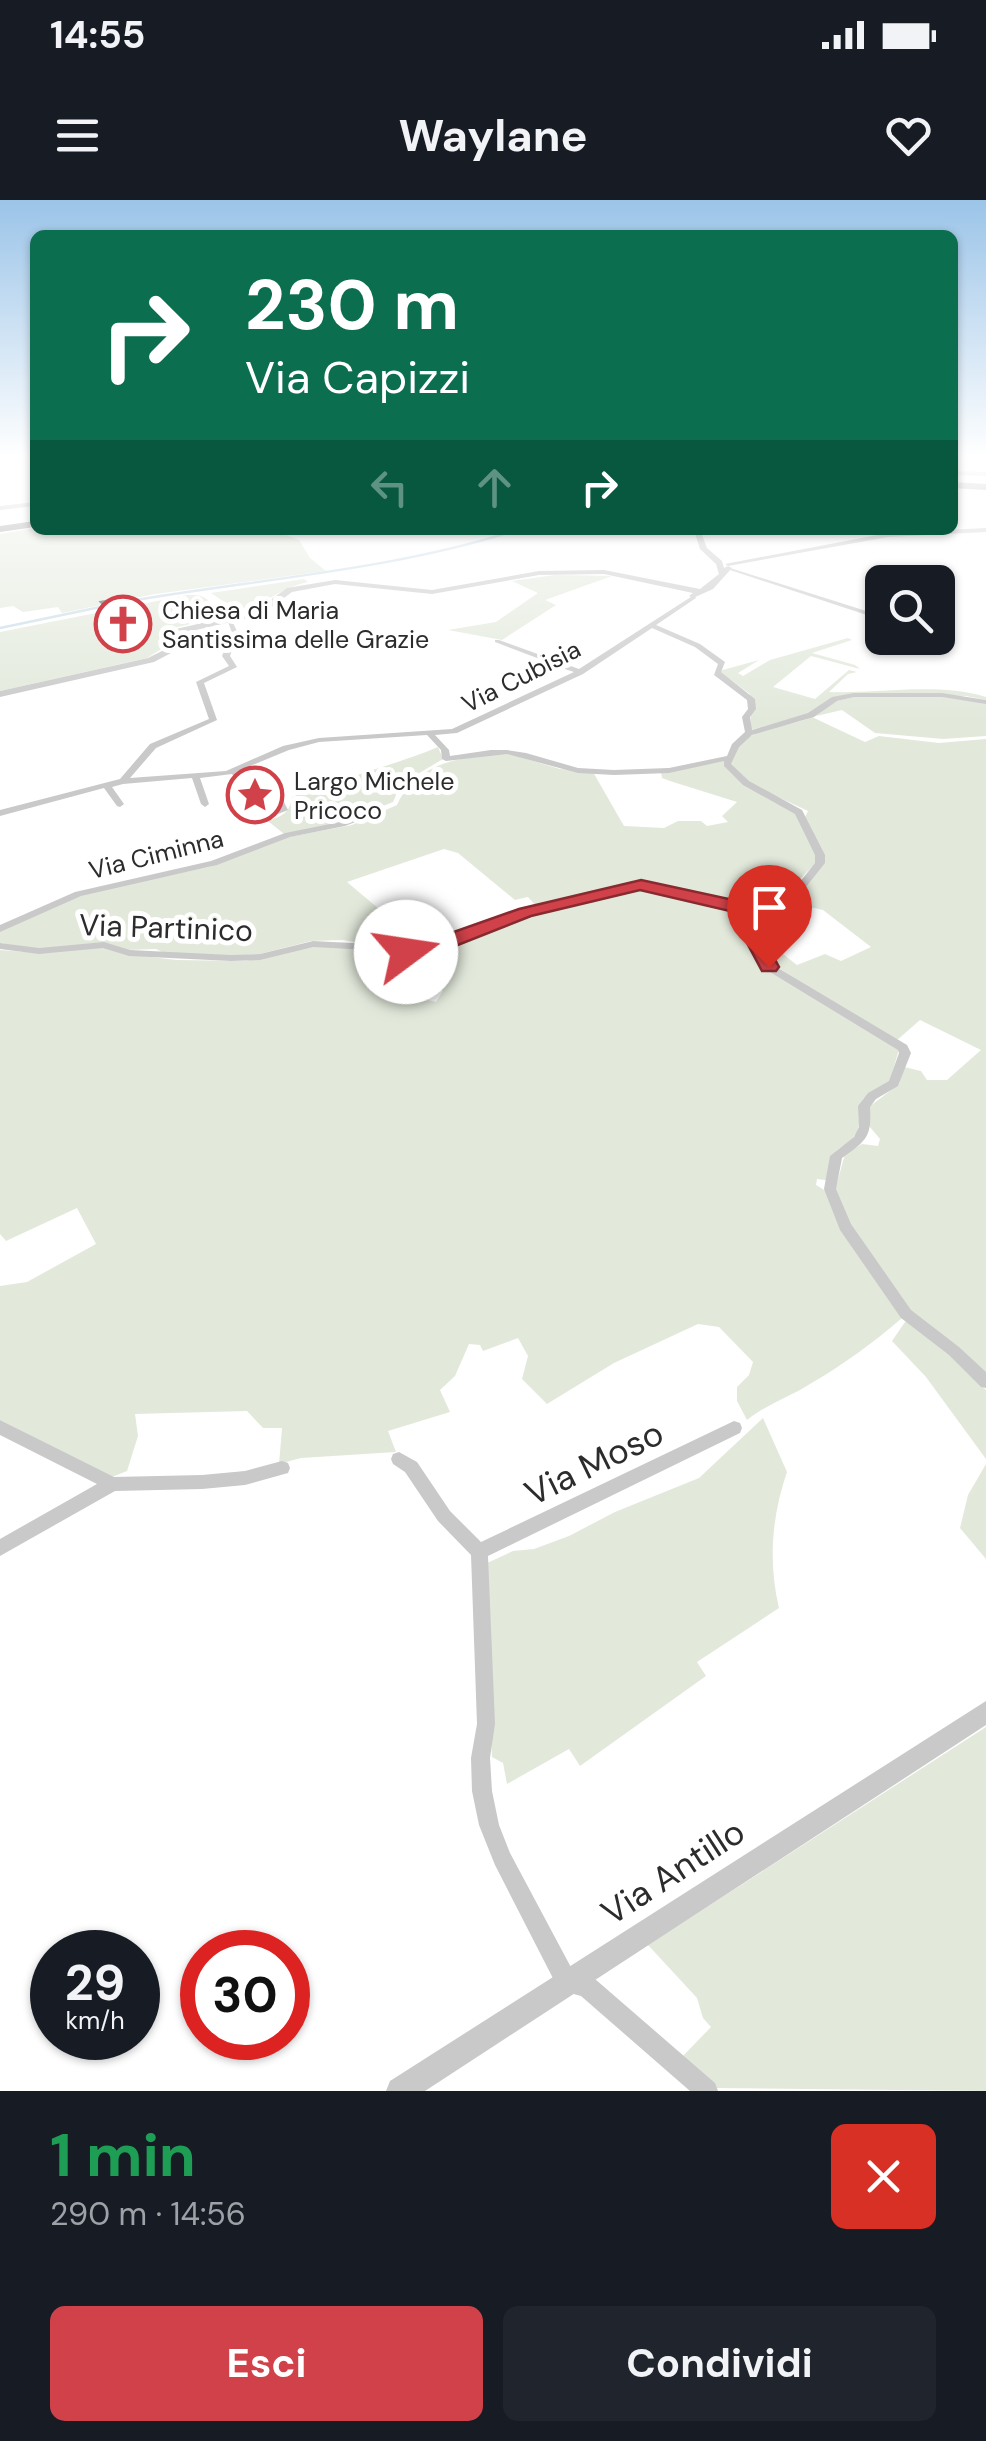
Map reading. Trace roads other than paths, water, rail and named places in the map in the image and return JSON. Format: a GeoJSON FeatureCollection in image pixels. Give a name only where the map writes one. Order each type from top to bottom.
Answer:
{"type":"FeatureCollection","features":[{"type":"Feature","properties":{"kind":"street"},"geometry":{"type":"LineString","coordinates":[[703,545],[706,553],[727,566],[865,612]]}},
{"type":"Feature","properties":{"kind":"street"},"geometry":{"type":"LineString","coordinates":[[727,566],[826,545]]}},
{"type":"Feature","properties":{"kind":"street","name":"Via Cubisia"},"geometry":{"type":"LineString","coordinates":[[22,808],[123,782],[234,771],[314,741],[431,735],[464,728],[580,672],[698,595],[727,566]]}},
{"type":"Feature","properties":{"kind":"street"},"geometry":{"type":"LineString","coordinates":[[0,694],[152,660],[168,651],[170,633],[265,610],[290,590],[335,582],[432,592],[539,574],[588,572],[662,583],[698,595]]}},
{"type":"Feature","properties":{"kind":"street"},"geometry":{"type":"LineString","coordinates":[[123,782],[153,746],[213,720],[200,682],[233,667],[226,654],[235,633],[229,620]]}},
{"type":"Feature","properties":{"kind":"street"},"geometry":{"type":"LineString","coordinates":[[651,625],[696,642],[719,660],[717,673],[751,698],[752,709],[746,717],[750,734]]}},
{"type":"Feature","properties":{"kind":"street"},"geometry":{"type":"LineString","coordinates":[[497,641],[580,672]]}},
{"type":"Feature","properties":{"kind":"street"},"geometry":{"type":"LineString","coordinates":[[522,686],[558,664]]}},
{"type":"Feature","properties":{"kind":"street"},"geometry":{"type":"LineString","coordinates":[[431,735],[445,750],[446,759],[476,752],[506,752],[542,758],[570,769],[670,770],[703,759],[728,758],[750,734],[811,715],[835,699],[854,695],[942,695],[986,702]]}},
{"type":"Feature","properties":{"kind":"street","name":"Via Partinico"},"geometry":{"type":"LineString","coordinates":[[0,946],[39,952],[104,945],[129,953],[231,958],[330,944],[406,952],[428,950],[525,912],[641,885],[712,904],[787,905],[820,863],[820,856],[799,812],[746,784],[732,772],[728,758]]}},
{"type":"Feature","properties":{"kind":"street"},"geometry":{"type":"LineString","coordinates":[[234,771],[249,796]]}},
{"type":"Feature","properties":{"kind":"street"},"geometry":{"type":"LineString","coordinates":[[195,776],[205,804]]}},
{"type":"Feature","properties":{"kind":"street"},"geometry":{"type":"LineString","coordinates":[[106,786],[120,804]]}},
{"type":"Feature","properties":{"kind":"street"},"geometry":{"type":"LineString","coordinates":[[0,813],[22,808]]}},
{"type":"Feature","properties":{"kind":"street"},"geometry":{"type":"LineString","coordinates":[[0,820],[22,808]]}},
{"type":"Feature","properties":{"kind":"street","name":"Via Ciminna"},"geometry":{"type":"LineString","coordinates":[[0,928],[78,894],[214,863],[288,835],[342,824],[381,809]]}},
{"type":"Feature","properties":{"kind":"street"},"geometry":{"type":"LineString","coordinates":[[736,906],[769,967],[903,1048],[905,1053],[894,1083],[872,1096],[864,1106],[865,1127],[859,1140],[836,1156],[830,1188],[844,1226],[906,1314],[986,1382]]}},
{"type":"Feature","properties":{"kind":"street"},"geometry":{"type":"LineString","coordinates":[[428,950],[435,956],[440,974],[429,992]]}},
{"type":"Feature","properties":{"kind":"street"},"geometry":{"type":"LineString","coordinates":[[0,1427],[113,1484]]}},
{"type":"Feature","properties":{"kind":"street","name":"Via Moso"},"geometry":{"type":"LineString","coordinates":[[479,1552],[734,1428]]}},
{"type":"Feature","properties":{"kind":"street"},"geometry":{"type":"LineString","coordinates":[[399,1459],[411,1467],[444,1516],[479,1552],[486,1724],[478,1751],[490,1832],[567,1982],[587,1987],[706,2091]]}},
{"type":"Feature","properties":{"kind":"street"},"geometry":{"type":"LineString","coordinates":[[0,1548],[113,1484],[230,1479],[282,1468]]}},
{"type":"Feature","properties":{"kind":"street","name":"Via Antillo"},"geometry":{"type":"LineString","coordinates":[[400,2091],[986,1712]]}},
{"type":"Feature","properties":{"kind":"waterway"},"geometry":{"type":"LineString","coordinates":[[124,602],[371,565],[463,545]]}},
{"type":"Feature","properties":{"kind":"waterway"},"geometry":{"type":"LineString","coordinates":[[0,628],[105,606]]}},
{"type":"Feature","properties":{"kind":"place","name":"Chiesa di Maria Santissima delle Grazie"},"geometry":{"type":"Point","coordinates":[123,624]}},
{"type":"Feature","properties":{"kind":"place","name":"Largo Michele Pricoco"},"geometry":{"type":"Point","coordinates":[255,795]}}]}
